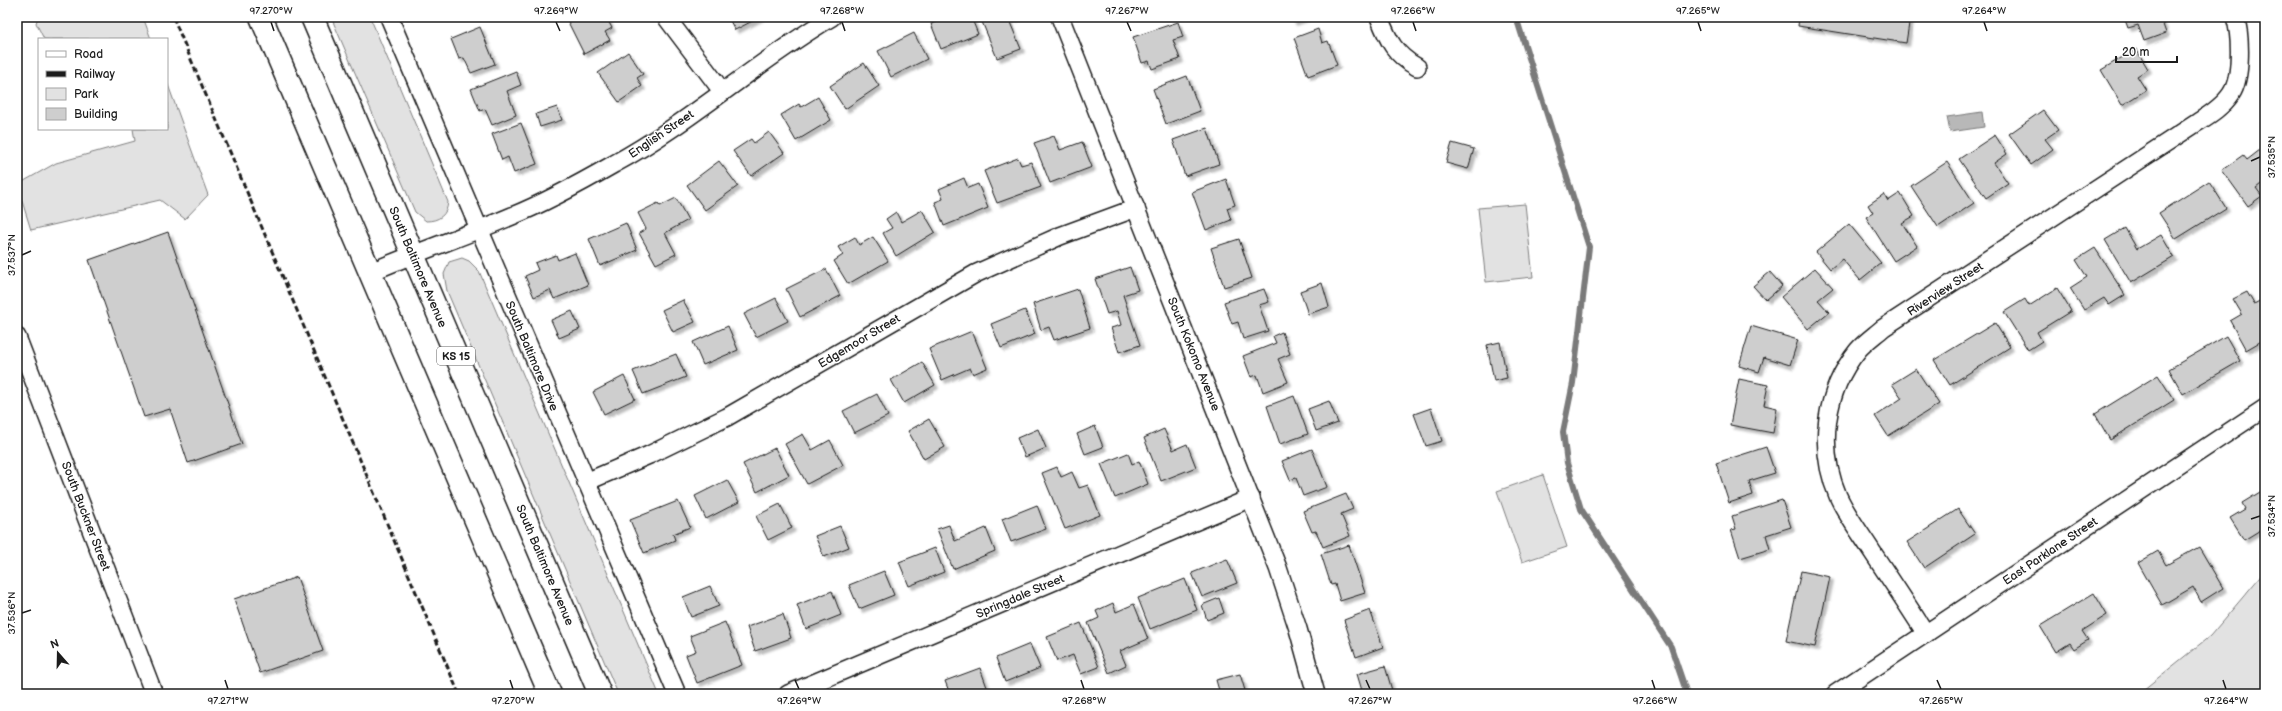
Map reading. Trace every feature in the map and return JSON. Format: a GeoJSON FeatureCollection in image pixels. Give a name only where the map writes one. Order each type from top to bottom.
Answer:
{"type":"FeatureCollection","features":[{"type":"Feature","properties":{"kind":"main road"},"geometry":{"type":"LineString","coordinates":[[261,17],[550,694]]}},
{"type":"Feature","properties":{"kind":"main road","name":"South Baltimore Avenue"},"geometry":{"type":"LineString","coordinates":[[312,17],[600,694]]}},
{"type":"Feature","properties":{"kind":"street","name":"South Baltimore Drive"},"geometry":{"type":"LineString","coordinates":[[389,17],[677,694]]}},
{"type":"Feature","properties":{"kind":"street"},"geometry":{"type":"LineString","coordinates":[[666,17],[722,91]]}},
{"type":"Feature","properties":{"kind":"street","name":"English Street"},"geometry":{"type":"LineString","coordinates":[[371,272],[412,254],[512,216],[615,164],[659,138],[770,56],[832,17]]}},
{"type":"Feature","properties":{"kind":"street","name":"South Kokomo Avenue"},"geometry":{"type":"LineString","coordinates":[[1060,17],[1279,571],[1298,629],[1316,694]]}},
{"type":"Feature","properties":{"kind":"street"},"geometry":{"type":"LineString","coordinates":[[1379,17],[1392,46],[1407,62],[1417,67]]}},
{"type":"Feature","properties":{"kind":"street","name":"Riverview Street"},"geometry":{"type":"LineString","coordinates":[[1926,634],[1846,510],[1832,481],[1826,454],[1826,426],[1836,386],[1850,361],[1860,348],[1883,328],[2187,130],[2225,102],[2232,92],[2239,65],[2237,23],[2235,17]]}},
{"type":"Feature","properties":{"kind":"street","name":"Edgemoor Street"},"geometry":{"type":"LineString","coordinates":[[586,482],[649,456],[728,417],[975,274],[1060,236],[1136,208]]}},
{"type":"Feature","properties":{"kind":"street","name":"South Buckner Street"},"geometry":{"type":"LineString","coordinates":[[17,337],[154,694]]}},
{"type":"Feature","properties":{"kind":"street","name":"East Parklane Street"},"geometry":{"type":"LineString","coordinates":[[1835,694],[2265,408]]}},
{"type":"Feature","properties":{"kind":"street","name":"Springdale Street"},"geometry":{"type":"LineString","coordinates":[[788,694],[1251,498]]}},
{"type":"Feature","properties":{"kind":"green space"},"geometry":{"type":"Polygon","coordinates":[[[38,17],[143,17],[151,38],[44,38],[36,23],[38,17]]]}},
{"type":"Feature","properties":{"kind":"green space"},"geometry":{"type":"Polygon","coordinates":[[[331,17],[370,17],[448,202],[444,214],[435,220],[426,221],[415,212],[331,17]]]}},
{"type":"Feature","properties":{"kind":"green space"},"geometry":{"type":"Polygon","coordinates":[[[168,85],[208,195],[185,219],[160,200],[31,230],[17,185],[56,163],[135,141],[133,130],[168,130],[168,85]]]}},
{"type":"Feature","properties":{"kind":"green space"},"geometry":{"type":"Polygon","coordinates":[[[1525,204],[1533,277],[1486,282],[1478,208],[1525,204]]]}},
{"type":"Feature","properties":{"kind":"green space"},"geometry":{"type":"Polygon","coordinates":[[[462,258],[469,261],[479,271],[659,694],[618,694],[447,291],[444,274],[449,262],[462,258]]]}},
{"type":"Feature","properties":{"kind":"green space"},"geometry":{"type":"Polygon","coordinates":[[[1543,475],[1567,547],[1522,562],[1497,491],[1543,475]]]}},
{"type":"Feature","properties":{"kind":"green space"},"geometry":{"type":"Polygon","coordinates":[[[2265,571],[2265,694],[2138,694],[2210,636],[2265,571]]]}},
{"type":"Feature","properties":{"kind":"shaded area"},"geometry":{"type":"Polygon","coordinates":[[[1982,112],[1984,127],[1950,132],[1947,117],[1982,112]]]}},
{"type":"Feature","properties":{"kind":"building"},"geometry":{"type":"Polygon","coordinates":[[[577,17],[606,17],[612,28],[605,32],[610,40],[584,54],[568,22],[577,17]]]}},
{"type":"Feature","properties":{"kind":"building"},"geometry":{"type":"Polygon","coordinates":[[[728,17],[760,17],[735,30],[728,17]]]}},
{"type":"Feature","properties":{"kind":"building"},"geometry":{"type":"Polygon","coordinates":[[[946,17],[971,17],[978,34],[941,49],[931,24],[946,17]]]}},
{"type":"Feature","properties":{"kind":"building"},"geometry":{"type":"Polygon","coordinates":[[[980,17],[1017,17],[1009,20],[1021,49],[997,58],[980,17]]]}},
{"type":"Feature","properties":{"kind":"building"},"geometry":{"type":"Polygon","coordinates":[[[1291,17],[1306,17],[1293,22],[1291,17]]]}},
{"type":"Feature","properties":{"kind":"building"},"geometry":{"type":"Polygon","coordinates":[[[1799,17],[1910,17],[1906,43],[1798,26],[1799,17]]]}},
{"type":"Feature","properties":{"kind":"building"},"geometry":{"type":"Polygon","coordinates":[[[2124,17],[2167,17],[2161,19],[2166,33],[2144,41],[2138,25],[2128,28],[2124,17]]]}},
{"type":"Feature","properties":{"kind":"building"},"geometry":{"type":"Polygon","coordinates":[[[1178,22],[1183,37],[1173,40],[1180,59],[1152,69],[1149,61],[1142,63],[1133,37],[1178,22]]]}},
{"type":"Feature","properties":{"kind":"building"},"geometry":{"type":"Polygon","coordinates":[[[480,27],[495,64],[471,73],[464,58],[459,59],[451,39],[480,27]]]}},
{"type":"Feature","properties":{"kind":"building"},"geometry":{"type":"Polygon","coordinates":[[[1318,29],[1322,43],[1328,41],[1337,65],[1308,76],[1294,38],[1318,29]]]}},
{"type":"Feature","properties":{"kind":"building"},"geometry":{"type":"Polygon","coordinates":[[[914,33],[927,59],[891,77],[878,51],[914,33]]]}},
{"type":"Feature","properties":{"kind":"building"},"geometry":{"type":"Polygon","coordinates":[[[2136,49],[2148,69],[2137,76],[2146,90],[2122,105],[2101,70],[2136,49]]]}},
{"type":"Feature","properties":{"kind":"building"},"geometry":{"type":"Polygon","coordinates":[[[628,52],[643,74],[637,78],[642,86],[619,102],[598,73],[628,52]]]}},
{"type":"Feature","properties":{"kind":"building"},"geometry":{"type":"Polygon","coordinates":[[[864,63],[879,86],[845,109],[830,86],[864,63]]]}},
{"type":"Feature","properties":{"kind":"building"},"geometry":{"type":"Polygon","coordinates":[[[516,71],[521,85],[507,91],[516,115],[492,125],[485,109],[480,111],[471,89],[516,71]]]}},
{"type":"Feature","properties":{"kind":"building"},"geometry":{"type":"Polygon","coordinates":[[[1187,76],[1200,111],[1166,124],[1153,89],[1187,76]]]}},
{"type":"Feature","properties":{"kind":"building"},"geometry":{"type":"Polygon","coordinates":[[[818,97],[831,120],[796,141],[781,115],[799,104],[801,107],[818,97]]]}},
{"type":"Feature","properties":{"kind":"building"},"geometry":{"type":"Polygon","coordinates":[[[557,107],[562,120],[540,127],[536,114],[557,107]]]}},
{"type":"Feature","properties":{"kind":"building"},"geometry":{"type":"Polygon","coordinates":[[[2043,110],[2058,130],[2045,139],[2053,149],[2031,165],[2009,134],[2043,110]]]}},
{"type":"Feature","properties":{"kind":"building"},"geometry":{"type":"Polygon","coordinates":[[[521,123],[537,164],[514,173],[508,157],[502,160],[492,134],[521,123]]]}},
{"type":"Feature","properties":{"kind":"building"},"geometry":{"type":"Polygon","coordinates":[[[1207,128],[1219,164],[1185,176],[1173,140],[1207,128]]]}},
{"type":"Feature","properties":{"kind":"building"},"geometry":{"type":"Polygon","coordinates":[[[769,132],[784,153],[751,176],[733,151],[751,139],[754,143],[769,132]]]}},
{"type":"Feature","properties":{"kind":"building"},"geometry":{"type":"Polygon","coordinates":[[[1995,135],[2007,154],[1994,163],[2008,183],[1986,198],[1959,159],[1995,135]]]}},
{"type":"Feature","properties":{"kind":"building"},"geometry":{"type":"Polygon","coordinates":[[[1054,136],[1060,150],[1082,142],[1092,167],[1050,183],[1034,143],[1054,136]]]}},
{"type":"Feature","properties":{"kind":"building"},"geometry":{"type":"Polygon","coordinates":[[[1452,143],[1474,149],[1468,169],[1446,163],[1452,143]]]}},
{"type":"Feature","properties":{"kind":"building"},"geometry":{"type":"Polygon","coordinates":[[[2265,146],[2265,181],[2256,188],[2262,196],[2248,206],[2222,170],[2243,155],[2247,160],[2265,146]]]}},
{"type":"Feature","properties":{"kind":"building"},"geometry":{"type":"Polygon","coordinates":[[[1018,158],[1021,165],[1031,162],[1041,187],[997,203],[984,171],[1018,158]]]}},
{"type":"Feature","properties":{"kind":"building"},"geometry":{"type":"Polygon","coordinates":[[[719,161],[738,186],[705,210],[687,185],[719,161]]]}},
{"type":"Feature","properties":{"kind":"building"},"geometry":{"type":"Polygon","coordinates":[[[1947,162],[1974,203],[1938,227],[1911,186],[1947,162]]]}},
{"type":"Feature","properties":{"kind":"building"},"geometry":{"type":"Polygon","coordinates":[[[964,178],[968,188],[978,184],[988,208],[944,226],[935,202],[943,199],[939,189],[964,178]]]}},
{"type":"Feature","properties":{"kind":"building"},"geometry":{"type":"Polygon","coordinates":[[[1226,179],[1235,205],[1227,208],[1231,220],[1206,230],[1192,192],[1226,179]]]}},
{"type":"Feature","properties":{"kind":"building"},"geometry":{"type":"Polygon","coordinates":[[[2209,181],[2226,208],[2176,239],[2159,213],[2209,181]]]}},
{"type":"Feature","properties":{"kind":"building"},"geometry":{"type":"Polygon","coordinates":[[[1900,193],[1914,216],[1902,223],[1917,246],[1894,261],[1866,217],[1873,213],[1868,205],[1884,194],[1888,201],[1900,193]]]}},
{"type":"Feature","properties":{"kind":"building"},"geometry":{"type":"Polygon","coordinates":[[[676,198],[688,220],[665,233],[676,254],[656,264],[639,233],[646,229],[638,213],[658,203],[660,206],[676,198]]]}},
{"type":"Feature","properties":{"kind":"building"},"geometry":{"type":"Polygon","coordinates":[[[922,210],[935,232],[896,256],[883,233],[892,228],[886,219],[896,212],[901,222],[922,210]]]}},
{"type":"Feature","properties":{"kind":"building"},"geometry":{"type":"Polygon","coordinates":[[[626,223],[637,250],[600,266],[589,239],[626,223]]]}},
{"type":"Feature","properties":{"kind":"building"},"geometry":{"type":"Polygon","coordinates":[[[1849,224],[1881,263],[1860,280],[1842,259],[1830,269],[1816,252],[1849,224]]]}},
{"type":"Feature","properties":{"kind":"building"},"geometry":{"type":"Polygon","coordinates":[[[2125,228],[2137,249],[2161,235],[2174,257],[2131,283],[2105,240],[2125,228]]]}},
{"type":"Feature","properties":{"kind":"building"},"geometry":{"type":"Polygon","coordinates":[[[168,232],[242,444],[188,463],[170,409],[144,417],[89,260],[168,232]]]}},
{"type":"Feature","properties":{"kind":"building"},"geometry":{"type":"Polygon","coordinates":[[[855,237],[859,245],[873,237],[888,261],[848,284],[834,261],[843,255],[838,247],[855,237]]]}},
{"type":"Feature","properties":{"kind":"building"},"geometry":{"type":"Polygon","coordinates":[[[1239,239],[1252,278],[1224,287],[1211,248],[1239,239]]]}},
{"type":"Feature","properties":{"kind":"building"},"geometry":{"type":"Polygon","coordinates":[[[2095,248],[2125,295],[2109,305],[2104,298],[2084,310],[2070,288],[2087,277],[2076,260],[2095,248]]]}},
{"type":"Feature","properties":{"kind":"building"},"geometry":{"type":"Polygon","coordinates":[[[575,253],[588,285],[554,299],[550,290],[534,297],[525,276],[538,270],[535,263],[556,255],[558,260],[575,253]]]}},
{"type":"Feature","properties":{"kind":"building"},"geometry":{"type":"Polygon","coordinates":[[[1130,267],[1138,290],[1123,295],[1140,345],[1119,352],[1111,328],[1121,325],[1117,311],[1107,314],[1095,279],[1130,267]]]}},
{"type":"Feature","properties":{"kind":"building"},"geometry":{"type":"Polygon","coordinates":[[[1815,268],[1833,288],[1818,300],[1829,312],[1808,329],[1781,297],[1815,268]]]}},
{"type":"Feature","properties":{"kind":"building"},"geometry":{"type":"Polygon","coordinates":[[[826,269],[840,296],[800,317],[786,289],[826,269]]]}},
{"type":"Feature","properties":{"kind":"building"},"geometry":{"type":"Polygon","coordinates":[[[1770,272],[1782,286],[1766,300],[1753,286],[1770,272]]]}},
{"type":"Feature","properties":{"kind":"building"},"geometry":{"type":"Polygon","coordinates":[[[1322,283],[1329,307],[1308,314],[1300,291],[1322,283]]]}},
{"type":"Feature","properties":{"kind":"building"},"geometry":{"type":"Polygon","coordinates":[[[2057,288],[2071,311],[2037,332],[2042,341],[2028,350],[2004,312],[2025,299],[2029,306],[2057,288]]]}},
{"type":"Feature","properties":{"kind":"building"},"geometry":{"type":"Polygon","coordinates":[[[1078,289],[1090,328],[1054,340],[1049,327],[1041,330],[1033,304],[1078,289]]]}},
{"type":"Feature","properties":{"kind":"building"},"geometry":{"type":"Polygon","coordinates":[[[1264,289],[1269,302],[1259,305],[1268,331],[1243,339],[1238,322],[1232,324],[1224,302],[1264,289]]]}},
{"type":"Feature","properties":{"kind":"building"},"geometry":{"type":"Polygon","coordinates":[[[2247,292],[2254,304],[2265,298],[2265,339],[2246,350],[2230,321],[2242,314],[2233,299],[2247,292]]]}},
{"type":"Feature","properties":{"kind":"building"},"geometry":{"type":"Polygon","coordinates":[[[776,298],[788,321],[756,337],[744,314],[776,298]]]}},
{"type":"Feature","properties":{"kind":"building"},"geometry":{"type":"Polygon","coordinates":[[[683,300],[695,322],[673,332],[662,310],[683,300]]]}},
{"type":"Feature","properties":{"kind":"building"},"geometry":{"type":"Polygon","coordinates":[[[1025,310],[1035,334],[1001,348],[991,324],[1025,310]]]}},
{"type":"Feature","properties":{"kind":"building"},"geometry":{"type":"Polygon","coordinates":[[[572,311],[580,329],[559,338],[551,320],[572,311]]]}},
{"type":"Feature","properties":{"kind":"building"},"geometry":{"type":"Polygon","coordinates":[[[1995,323],[2010,347],[1950,385],[1934,360],[1995,323]]]}},
{"type":"Feature","properties":{"kind":"building"},"geometry":{"type":"Polygon","coordinates":[[[728,326],[738,350],[703,365],[693,342],[728,326]]]}},
{"type":"Feature","properties":{"kind":"building"},"geometry":{"type":"Polygon","coordinates":[[[1751,326],[1798,340],[1790,365],[1764,357],[1759,372],[1739,366],[1751,326]]]}},
{"type":"Feature","properties":{"kind":"building"},"geometry":{"type":"Polygon","coordinates":[[[972,331],[987,368],[973,374],[970,368],[942,380],[929,349],[972,331]]]}},
{"type":"Feature","properties":{"kind":"building"},"geometry":{"type":"Polygon","coordinates":[[[1282,332],[1290,354],[1278,359],[1288,382],[1263,392],[1257,375],[1251,377],[1243,356],[1276,343],[1273,336],[1282,332]]]}},
{"type":"Feature","properties":{"kind":"building"},"geometry":{"type":"Polygon","coordinates":[[[2226,336],[2240,361],[2183,394],[2169,369],[2226,336]]]}},
{"type":"Feature","properties":{"kind":"building"},"geometry":{"type":"Polygon","coordinates":[[[1500,342],[1507,378],[1494,381],[1487,345],[1500,342]]]}},
{"type":"Feature","properties":{"kind":"building"},"geometry":{"type":"Polygon","coordinates":[[[676,354],[686,377],[643,394],[633,371],[676,354]]]}},
{"type":"Feature","properties":{"kind":"building"},"geometry":{"type":"Polygon","coordinates":[[[922,362],[935,385],[904,403],[891,380],[922,362]]]}},
{"type":"Feature","properties":{"kind":"building"},"geometry":{"type":"Polygon","coordinates":[[[1916,369],[1939,404],[1888,436],[1875,416],[1902,398],[1892,384],[1916,369]]]}},
{"type":"Feature","properties":{"kind":"building"},"geometry":{"type":"Polygon","coordinates":[[[2158,375],[2174,400],[2110,440],[2095,414],[2158,375]]]}},
{"type":"Feature","properties":{"kind":"building"},"geometry":{"type":"Polygon","coordinates":[[[624,376],[635,399],[604,414],[593,392],[624,376]]]}},
{"type":"Feature","properties":{"kind":"building"},"geometry":{"type":"Polygon","coordinates":[[[1739,379],[1768,385],[1764,405],[1777,408],[1773,433],[1730,425],[1739,379]]]}},
{"type":"Feature","properties":{"kind":"building"},"geometry":{"type":"Polygon","coordinates":[[[877,394],[888,416],[854,433],[843,411],[877,394]]]}},
{"type":"Feature","properties":{"kind":"building"},"geometry":{"type":"Polygon","coordinates":[[[1294,396],[1308,434],[1280,444],[1267,406],[1294,396]]]}},
{"type":"Feature","properties":{"kind":"building"},"geometry":{"type":"Polygon","coordinates":[[[1329,401],[1338,423],[1316,431],[1308,409],[1329,401]]]}},
{"type":"Feature","properties":{"kind":"building"},"geometry":{"type":"Polygon","coordinates":[[[1431,408],[1442,441],[1426,446],[1414,414],[1431,408]]]}},
{"type":"Feature","properties":{"kind":"building"},"geometry":{"type":"Polygon","coordinates":[[[929,419],[945,447],[924,459],[908,431],[929,419]]]}},
{"type":"Feature","properties":{"kind":"building"},"geometry":{"type":"Polygon","coordinates":[[[1095,426],[1103,447],[1085,454],[1077,434],[1095,426]]]}},
{"type":"Feature","properties":{"kind":"building"},"geometry":{"type":"Polygon","coordinates":[[[1038,429],[1046,448],[1025,457],[1017,438],[1038,429]]]}},
{"type":"Feature","properties":{"kind":"building"},"geometry":{"type":"Polygon","coordinates":[[[1164,429],[1173,450],[1187,444],[1196,467],[1161,481],[1144,438],[1164,429]]]}},
{"type":"Feature","properties":{"kind":"building"},"geometry":{"type":"Polygon","coordinates":[[[803,434],[812,450],[830,440],[843,465],[807,484],[785,444],[803,434]]]}},
{"type":"Feature","properties":{"kind":"building"},"geometry":{"type":"Polygon","coordinates":[[[1766,447],[1775,473],[1749,481],[1753,495],[1729,503],[1716,463],[1766,447]]]}},
{"type":"Feature","properties":{"kind":"building"},"geometry":{"type":"Polygon","coordinates":[[[775,448],[789,475],[757,492],[743,464],[775,448]]]}},
{"type":"Feature","properties":{"kind":"building"},"geometry":{"type":"Polygon","coordinates":[[[1312,449],[1327,487],[1303,496],[1296,478],[1290,480],[1282,461],[1312,449]]]}},
{"type":"Feature","properties":{"kind":"building"},"geometry":{"type":"Polygon","coordinates":[[[1128,453],[1132,464],[1139,461],[1148,484],[1115,498],[1101,464],[1128,453]]]}},
{"type":"Feature","properties":{"kind":"building"},"geometry":{"type":"Polygon","coordinates":[[[1057,467],[1061,477],[1072,472],[1079,488],[1088,485],[1100,515],[1065,529],[1042,473],[1057,467]]]}},
{"type":"Feature","properties":{"kind":"building"},"geometry":{"type":"Polygon","coordinates":[[[727,480],[739,502],[706,519],[695,496],[727,480]]]}},
{"type":"Feature","properties":{"kind":"building"},"geometry":{"type":"Polygon","coordinates":[[[2265,489],[2265,534],[2262,529],[2244,540],[2230,518],[2245,509],[2242,503],[2265,489]]]}},
{"type":"Feature","properties":{"kind":"building"},"geometry":{"type":"Polygon","coordinates":[[[1346,494],[1353,509],[1341,514],[1350,536],[1323,547],[1316,531],[1312,532],[1303,511],[1346,494]]]}},
{"type":"Feature","properties":{"kind":"building"},"geometry":{"type":"Polygon","coordinates":[[[1782,500],[1791,527],[1766,535],[1770,549],[1740,558],[1731,530],[1736,529],[1732,516],[1782,500]]]}},
{"type":"Feature","properties":{"kind":"building"},"geometry":{"type":"Polygon","coordinates":[[[678,501],[690,527],[673,534],[675,540],[644,553],[630,520],[678,501]]]}},
{"type":"Feature","properties":{"kind":"building"},"geometry":{"type":"Polygon","coordinates":[[[780,504],[792,528],[768,540],[756,516],[780,504]]]}},
{"type":"Feature","properties":{"kind":"building"},"geometry":{"type":"Polygon","coordinates":[[[1037,505],[1046,529],[1011,542],[1002,519],[1037,505]]]}},
{"type":"Feature","properties":{"kind":"building"},"geometry":{"type":"Polygon","coordinates":[[[1958,509],[1975,534],[1924,568],[1907,542],[1958,509]]]}},
{"type":"Feature","properties":{"kind":"building"},"geometry":{"type":"Polygon","coordinates":[[[949,525],[955,541],[986,528],[995,551],[953,569],[937,529],[949,525]]]}},
{"type":"Feature","properties":{"kind":"building"},"geometry":{"type":"Polygon","coordinates":[[[840,526],[849,547],[824,557],[815,536],[840,526]]]}},
{"type":"Feature","properties":{"kind":"building"},"geometry":{"type":"Polygon","coordinates":[[[1349,545],[1365,593],[1340,601],[1335,584],[1331,585],[1321,554],[1349,545]]]}},
{"type":"Feature","properties":{"kind":"building"},"geometry":{"type":"Polygon","coordinates":[[[2199,547],[2223,588],[2201,602],[2193,587],[2162,605],[2138,563],[2158,551],[2166,565],[2199,547]]]}},
{"type":"Feature","properties":{"kind":"building"},"geometry":{"type":"Polygon","coordinates":[[[935,548],[944,572],[909,586],[899,562],[935,548]]]}},
{"type":"Feature","properties":{"kind":"building"},"geometry":{"type":"Polygon","coordinates":[[[1227,559],[1237,583],[1202,597],[1192,573],[1227,559]]]}},
{"type":"Feature","properties":{"kind":"building"},"geometry":{"type":"Polygon","coordinates":[[[884,571],[894,595],[859,609],[849,585],[884,571]]]}},
{"type":"Feature","properties":{"kind":"building"},"geometry":{"type":"Polygon","coordinates":[[[1801,571],[1830,577],[1815,647],[1786,641],[1801,571]]]}},
{"type":"Feature","properties":{"kind":"building"},"geometry":{"type":"Polygon","coordinates":[[[297,577],[323,651],[260,673],[234,599],[297,577]]]}},
{"type":"Feature","properties":{"kind":"building"},"geometry":{"type":"Polygon","coordinates":[[[1185,579],[1197,610],[1150,629],[1138,598],[1185,579]]]}},
{"type":"Feature","properties":{"kind":"building"},"geometry":{"type":"Polygon","coordinates":[[[710,586],[719,606],[691,617],[683,597],[710,586]]]}},
{"type":"Feature","properties":{"kind":"building"},"geometry":{"type":"Polygon","coordinates":[[[832,591],[841,615],[806,629],[797,605],[832,591]]]}},
{"type":"Feature","properties":{"kind":"building"},"geometry":{"type":"Polygon","coordinates":[[[2094,593],[2107,615],[2082,631],[2088,640],[2074,649],[2070,643],[2056,652],[2040,626],[2094,593]]]}},
{"type":"Feature","properties":{"kind":"building"},"geometry":{"type":"Polygon","coordinates":[[[1219,598],[1224,613],[1207,620],[1202,605],[1219,598]]]}},
{"type":"Feature","properties":{"kind":"building"},"geometry":{"type":"Polygon","coordinates":[[[1113,603],[1116,612],[1134,604],[1148,639],[1120,651],[1126,665],[1109,673],[1088,623],[1099,618],[1096,611],[1113,603]]]}},
{"type":"Feature","properties":{"kind":"building"},"geometry":{"type":"Polygon","coordinates":[[[1370,610],[1383,647],[1356,657],[1344,620],[1370,610]]]}},
{"type":"Feature","properties":{"kind":"building"},"geometry":{"type":"Polygon","coordinates":[[[783,614],[791,638],[755,651],[747,627],[783,614]]]}},
{"type":"Feature","properties":{"kind":"building"},"geometry":{"type":"Polygon","coordinates":[[[725,622],[742,665],[697,683],[686,655],[696,651],[690,636],[725,622]]]}},
{"type":"Feature","properties":{"kind":"building"},"geometry":{"type":"Polygon","coordinates":[[[1081,623],[1099,667],[1081,674],[1073,655],[1057,661],[1047,637],[1081,623]]]}},
{"type":"Feature","properties":{"kind":"building"},"geometry":{"type":"Polygon","coordinates":[[[1030,644],[1040,668],[1005,682],[996,658],[1030,644]]]}},
{"type":"Feature","properties":{"kind":"building"},"geometry":{"type":"Polygon","coordinates":[[[1385,666],[1393,694],[1363,694],[1357,674],[1385,666]]]}},
{"type":"Feature","properties":{"kind":"building"},"geometry":{"type":"Polygon","coordinates":[[[980,668],[988,690],[977,694],[950,694],[945,681],[980,668]]]}},
{"type":"Feature","properties":{"kind":"building"},"geometry":{"type":"Polygon","coordinates":[[[1240,674],[1246,694],[1220,694],[1216,680],[1240,674]]]}},
{"type":"Feature","properties":{"kind":"building"},"geometry":{"type":"Polygon","coordinates":[[[929,690],[931,694],[918,694],[929,690]]]}},
{"type":"Feature","properties":{"kind":"waterway"},"geometry":{"type":"LineString","coordinates":[[1516,17],[1589,247],[1573,383],[1563,432],[1567,463],[1581,509],[1671,647],[1687,694]]}},
{"type":"Feature","properties":{"kind":"railway"},"geometry":{"type":"LineString","coordinates":[[173,17],[459,694]]}}]}
